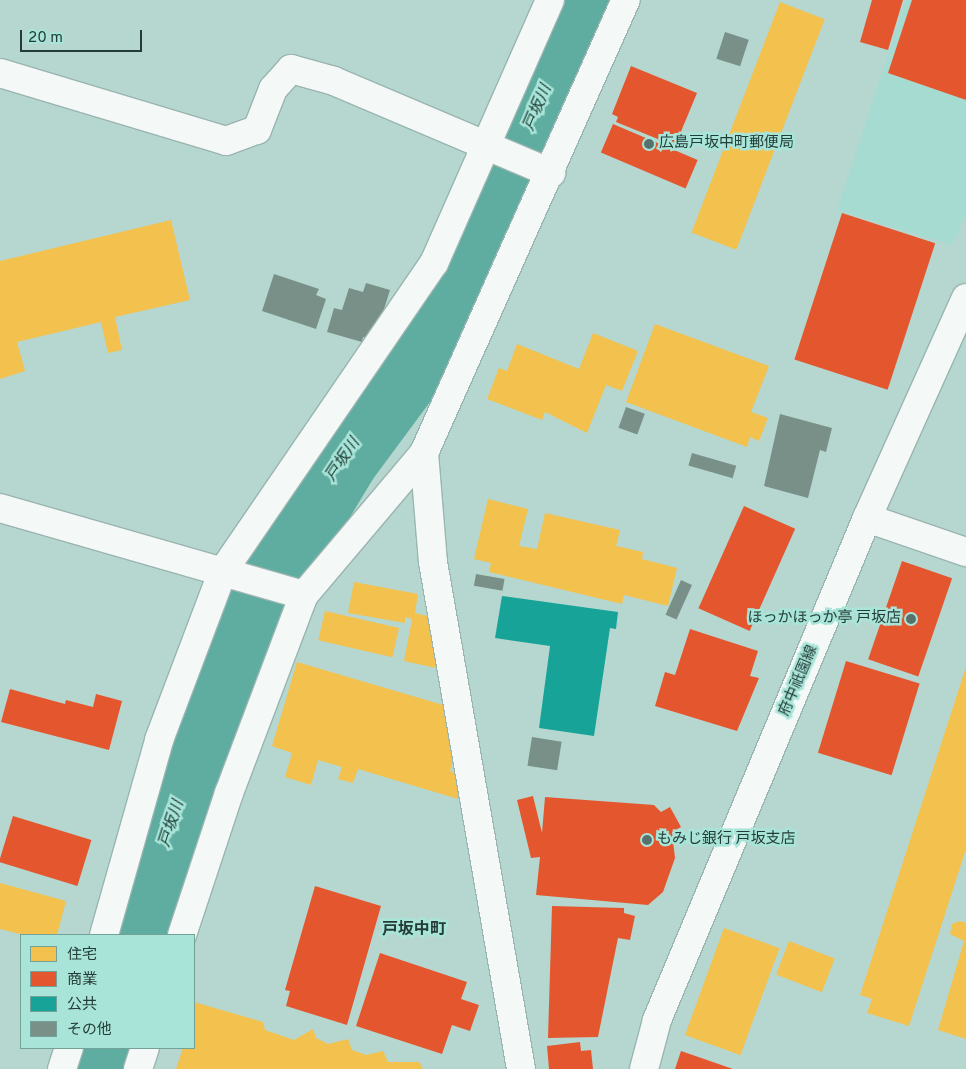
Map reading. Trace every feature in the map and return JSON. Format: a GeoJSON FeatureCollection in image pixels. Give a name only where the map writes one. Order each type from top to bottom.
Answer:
{"type":"FeatureCollection","features":[{"type":"Feature","properties":{"kind":"street"},"geometry":{"type":"LineString","coordinates":[[104,934],[159,740],[232,574],[434,263],[495,149],[550,0]]}},
{"type":"Feature","properties":{"kind":"street"},"geometry":{"type":"LineString","coordinates":[[182,934],[293,592],[424,453],[543,170],[626,0]]}},
{"type":"Feature","properties":{"kind":"street"},"geometry":{"type":"LineString","coordinates":[[0,73],[226,141],[257,130],[273,89],[291,69],[334,81],[543,170]]}},
{"type":"Feature","properties":{"kind":"street","name":"府中祇園線"},"geometry":{"type":"LineString","coordinates":[[644,1069],[657,1020],[867,518],[966,298]]}},
{"type":"Feature","properties":{"kind":"street"},"geometry":{"type":"LineString","coordinates":[[424,453],[433,562],[521,1069]]}},
{"type":"Feature","properties":{"kind":"street"},"geometry":{"type":"LineString","coordinates":[[0,508],[293,592]]}},
{"type":"Feature","properties":{"kind":"street"},"geometry":{"type":"LineString","coordinates":[[867,518],[966,552]]}},
{"type":"Feature","properties":{"kind":"street"},"geometry":{"type":"LineString","coordinates":[[62,1069],[69,1049]]}},
{"type":"Feature","properties":{"kind":"street"},"geometry":{"type":"LineString","coordinates":[[138,1069],[145,1049]]}},
{"type":"Feature","properties":{"kind":"shaded area"},"geometry":{"type":"Polygon","coordinates":[[[906,0],[966,0],[966,214],[952,245],[837,210],[906,0]]]}},
{"type":"Feature","properties":{"kind":"building: 住宅"},"geometry":{"type":"Polygon","coordinates":[[[780,2],[825,19],[736,250],[691,233],[780,2]]]}},
{"type":"Feature","properties":{"kind":"building: 住宅"},"geometry":{"type":"Polygon","coordinates":[[[171,220],[190,300],[115,317],[122,350],[108,353],[101,322],[17,342],[25,371],[0,379],[0,261],[171,220]]]}},
{"type":"Feature","properties":{"kind":"building: 住宅"},"geometry":{"type":"Polygon","coordinates":[[[655,324],[769,366],[751,412],[768,418],[759,441],[750,437],[747,447],[626,402],[655,324]]]}},
{"type":"Feature","properties":{"kind":"building: 住宅"},"geometry":{"type":"Polygon","coordinates":[[[593,333],[638,351],[622,391],[606,385],[587,433],[545,412],[542,420],[487,399],[499,368],[507,371],[517,344],[579,369],[593,333]]]}},
{"type":"Feature","properties":{"kind":"building: 住宅"},"geometry":{"type":"Polygon","coordinates":[[[488,499],[528,509],[519,546],[537,549],[545,513],[620,530],[616,546],[643,552],[642,559],[677,568],[668,606],[624,595],[622,604],[489,572],[491,563],[474,559],[488,499]]]}},
{"type":"Feature","properties":{"kind":"building: 住宅"},"geometry":{"type":"Polygon","coordinates":[[[354,582],[418,594],[415,613],[444,620],[459,673],[404,661],[412,619],[405,617],[405,623],[348,613],[354,582]]]}},
{"type":"Feature","properties":{"kind":"building: 住宅"},"geometry":{"type":"Polygon","coordinates":[[[325,611],[399,628],[392,657],[318,640],[325,611]]]}},
{"type":"Feature","properties":{"kind":"building: 住宅"},"geometry":{"type":"Polygon","coordinates":[[[297,662],[467,712],[450,771],[464,775],[458,799],[358,769],[353,783],[338,779],[342,767],[318,760],[311,785],[285,777],[292,753],[272,746],[297,662]]]}},
{"type":"Feature","properties":{"kind":"building: 住宅"},"geometry":{"type":"Polygon","coordinates":[[[966,667],[966,849],[909,1026],[867,1013],[872,999],[860,995],[966,667]]]}},
{"type":"Feature","properties":{"kind":"building: 住宅"},"geometry":{"type":"Polygon","coordinates":[[[0,883],[66,901],[57,934],[20,934],[0,929],[0,883]]]}},
{"type":"Feature","properties":{"kind":"building: 住宅"},"geometry":{"type":"Polygon","coordinates":[[[960,921],[966,923],[966,1039],[938,1030],[964,941],[950,934],[952,924],[960,921]]]}},
{"type":"Feature","properties":{"kind":"building: 住宅"},"geometry":{"type":"Polygon","coordinates":[[[724,928],[779,948],[740,1055],[685,1035],[724,928]]]}},
{"type":"Feature","properties":{"kind":"building: 住宅"},"geometry":{"type":"Polygon","coordinates":[[[789,941],[835,959],[822,992],[776,975],[789,941]]]}},
{"type":"Feature","properties":{"kind":"building: 住宅"},"geometry":{"type":"Polygon","coordinates":[[[195,1002],[263,1022],[265,1030],[294,1040],[313,1029],[316,1038],[328,1044],[348,1039],[352,1050],[366,1055],[383,1051],[388,1062],[419,1062],[423,1069],[176,1069],[183,1049],[195,1049],[195,1002]]]}},
{"type":"Feature","properties":{"kind":"building: 商業"},"geometry":{"type":"Polygon","coordinates":[[[872,0],[903,0],[888,50],[860,42],[872,0]]]}},
{"type":"Feature","properties":{"kind":"building: 商業"},"geometry":{"type":"Polygon","coordinates":[[[912,0],[966,0],[966,100],[888,73],[912,0]]]}},
{"type":"Feature","properties":{"kind":"building: 商業"},"geometry":{"type":"Polygon","coordinates":[[[631,66],[697,93],[675,146],[616,122],[618,117],[612,114],[631,66]]]}},
{"type":"Feature","properties":{"kind":"building: 商業","name":"広島戸坂中町郵便局"},"geometry":{"type":"Polygon","coordinates":[[[613,124],[698,160],[686,188],[601,153],[613,124]]]}},
{"type":"Feature","properties":{"kind":"building: 商業"},"geometry":{"type":"Polygon","coordinates":[[[842,213],[935,243],[888,390],[794,359],[842,213]]]}},
{"type":"Feature","properties":{"kind":"building: 商業"},"geometry":{"type":"Polygon","coordinates":[[[744,506],[795,529],[750,631],[698,608],[744,506]]]}},
{"type":"Feature","properties":{"kind":"building: 商業"},"geometry":{"type":"Polygon","coordinates":[[[902,561],[952,578],[918,677],[868,659],[902,561]]]}},
{"type":"Feature","properties":{"kind":"building: 商業"},"geometry":{"type":"Polygon","coordinates":[[[690,629],[758,651],[750,676],[759,678],[737,731],[655,706],[665,672],[675,675],[690,629]]]}},
{"type":"Feature","properties":{"kind":"building: 商業"},"geometry":{"type":"Polygon","coordinates":[[[846,661],[920,684],[892,775],[818,753],[846,661]]]}},
{"type":"Feature","properties":{"kind":"building: 商業"},"geometry":{"type":"Polygon","coordinates":[[[10,689],[65,704],[66,700],[93,707],[96,694],[122,701],[109,750],[1,722],[10,689]]]}},
{"type":"Feature","properties":{"kind":"building: 商業"},"geometry":{"type":"Polygon","coordinates":[[[533,796],[542,833],[545,797],[654,805],[661,812],[670,807],[681,827],[672,832],[675,858],[663,892],[648,905],[536,895],[540,857],[531,858],[517,800],[533,796]]]}},
{"type":"Feature","properties":{"kind":"building: 商業"},"geometry":{"type":"Polygon","coordinates":[[[13,816],[91,840],[77,886],[0,862],[13,816]]]}},
{"type":"Feature","properties":{"kind":"building: 商業"},"geometry":{"type":"Polygon","coordinates":[[[315,886],[381,906],[347,1025],[286,1006],[290,991],[285,990],[315,886]]]}},
{"type":"Feature","properties":{"kind":"building: 商業"},"geometry":{"type":"Polygon","coordinates":[[[552,906],[624,908],[624,913],[635,916],[630,940],[618,938],[598,1037],[548,1038],[552,906]]]}},
{"type":"Feature","properties":{"kind":"building: 商業"},"geometry":{"type":"Polygon","coordinates":[[[380,953],[467,982],[461,999],[479,1005],[470,1031],[452,1025],[442,1054],[356,1026],[380,953]]]}},
{"type":"Feature","properties":{"kind":"building: 商業"},"geometry":{"type":"Polygon","coordinates":[[[580,1042],[581,1051],[591,1050],[593,1069],[549,1069],[547,1046],[580,1042]]]}},
{"type":"Feature","properties":{"kind":"building: 商業"},"geometry":{"type":"Polygon","coordinates":[[[681,1051],[733,1069],[675,1069],[681,1051]]]}},
{"type":"Feature","properties":{"kind":"building: 公共"},"geometry":{"type":"Polygon","coordinates":[[[502,596],[618,612],[616,629],[610,628],[594,736],[539,728],[550,646],[495,638],[502,596]]]}},
{"type":"Feature","properties":{"kind":"building: その他"},"geometry":{"type":"Polygon","coordinates":[[[725,32],[749,40],[740,66],[716,59],[725,32]]]}},
{"type":"Feature","properties":{"kind":"building: その他"},"geometry":{"type":"Polygon","coordinates":[[[274,274],[319,289],[316,295],[326,299],[316,329],[262,311],[274,274]]]}},
{"type":"Feature","properties":{"kind":"building: その他"},"geometry":{"type":"Polygon","coordinates":[[[366,283],[390,290],[374,341],[363,337],[362,342],[327,332],[334,308],[342,310],[349,288],[363,292],[366,283]]]}},
{"type":"Feature","properties":{"kind":"building: その他"},"geometry":{"type":"Polygon","coordinates":[[[626,407],[645,414],[637,435],[618,428],[626,407]]]}},
{"type":"Feature","properties":{"kind":"building: その他"},"geometry":{"type":"Polygon","coordinates":[[[780,414],[832,428],[826,452],[820,450],[808,498],[764,486],[780,414]]]}},
{"type":"Feature","properties":{"kind":"building: その他"},"geometry":{"type":"Polygon","coordinates":[[[692,453],[736,466],[733,478],[688,465],[692,453]]]}},
{"type":"Feature","properties":{"kind":"building: その他"},"geometry":{"type":"Polygon","coordinates":[[[476,574],[505,579],[502,591],[474,586],[476,574]]]}},
{"type":"Feature","properties":{"kind":"building: その他"},"geometry":{"type":"Polygon","coordinates":[[[681,580],[692,585],[677,620],[666,615],[681,580]]]}},
{"type":"Feature","properties":{"kind":"building: その他"},"geometry":{"type":"Polygon","coordinates":[[[532,737],[562,742],[557,770],[527,766],[532,737]]]}},
{"type":"Feature","properties":{"kind":"waterway","name":"戸坂川"},"geometry":{"type":"LineString","coordinates":[[139,934],[168,832],[240,629],[341,460],[452,310],[580,0]]}},
{"type":"Feature","properties":{"kind":"waterway","name":"戸坂川"},"geometry":{"type":"LineString","coordinates":[[101,1069],[107,1049]]}},
{"type":"Feature","properties":{"kind":"place","name":"広島戸坂中町郵便局"},"geometry":{"type":"Point","coordinates":[649,144]}},
{"type":"Feature","properties":{"kind":"place","name":"ほっかほっか亭 戸坂店"},"geometry":{"type":"Point","coordinates":[911,619]}},
{"type":"Feature","properties":{"kind":"place","name":"もみじ銀行 戸坂支店"},"geometry":{"type":"Point","coordinates":[647,840]}},
{"type":"Feature","properties":{"kind":"district","name":"戸坂中町"},"geometry":{"type":"Point","coordinates":[414,930]}}]}
